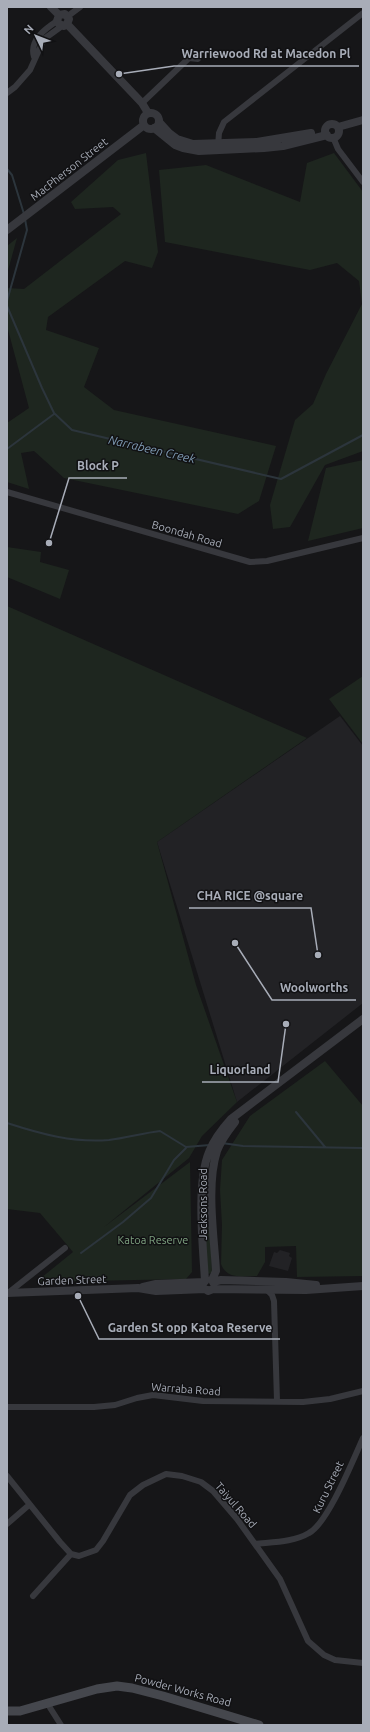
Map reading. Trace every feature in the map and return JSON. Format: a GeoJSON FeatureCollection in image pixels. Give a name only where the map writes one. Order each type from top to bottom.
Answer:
{"type":"FeatureCollection","features":[{"type":"Feature","properties":{"kind":"main road","name":"Powder Works Road"},"geometry":{"type":"LineString","coordinates":[[7,1710],[20,1711],[97,1689],[117,1686],[132,1688],[163,1696],[259,1725]]}},
{"type":"Feature","properties":{"kind":"street"},"geometry":{"type":"LineString","coordinates":[[51,7],[142,103],[148,113]]}},
{"type":"Feature","properties":{"kind":"street"},"geometry":{"type":"LineString","coordinates":[[7,92],[15,88],[33,64],[33,52],[36,40],[42,32],[63,20],[80,7]]}},
{"type":"Feature","properties":{"kind":"street"},"geometry":{"type":"LineString","coordinates":[[218,147],[219,133],[224,122],[363,13]]}},
{"type":"Feature","properties":{"kind":"street"},"geometry":{"type":"LineString","coordinates":[[142,103],[189,58],[198,59]]}},
{"type":"Feature","properties":{"kind":"street"},"geometry":{"type":"LineString","coordinates":[[148,113],[155,114],[158,118],[156,125]]}},
{"type":"Feature","properties":{"kind":"street"},"geometry":{"type":"LineString","coordinates":[[148,113],[143,118],[144,125],[149,128],[156,125]]}},
{"type":"Feature","properties":{"kind":"street"},"geometry":{"type":"LineString","coordinates":[[363,120],[338,127],[330,124],[328,134],[363,182]]}},
{"type":"Feature","properties":{"kind":"street","name":"MacPherson Street"},"geometry":{"type":"LineString","coordinates":[[7,230],[144,125]]}},
{"type":"Feature","properties":{"kind":"street"},"geometry":{"type":"LineString","coordinates":[[156,125],[181,140],[193,144],[218,147],[338,134],[338,127]]}},
{"type":"Feature","properties":{"kind":"street","name":"Boondah Road"},"geometry":{"type":"LineString","coordinates":[[7,492],[250,562],[267,561],[363,538]]}},
{"type":"Feature","properties":{"kind":"street","name":"Jacksons Road"},"geometry":{"type":"LineString","coordinates":[[210,1283],[202,1241],[202,1179],[213,1152],[223,1133],[242,1111],[363,1019]]}},
{"type":"Feature","properties":{"kind":"street","name":"Jacksons Road"},"geometry":{"type":"LineString","coordinates":[[210,1283],[216,1271],[212,1180],[213,1152]]}},
{"type":"Feature","properties":{"kind":"street"},"geometry":{"type":"LineString","coordinates":[[8,1293],[65,1248]]}},
{"type":"Feature","properties":{"kind":"street","name":"Garden Street"},"geometry":{"type":"LineString","coordinates":[[8,1293],[138,1288],[156,1284],[210,1283],[286,1282],[337,1287]]}},
{"type":"Feature","properties":{"kind":"street","name":"Garden Street"},"geometry":{"type":"LineString","coordinates":[[210,1283],[266,1289],[306,1290],[363,1286]]}},
{"type":"Feature","properties":{"kind":"street"},"geometry":{"type":"LineString","coordinates":[[266,1289],[272,1295],[274,1301],[277,1401]]}},
{"type":"Feature","properties":{"kind":"street"},"geometry":{"type":"LineString","coordinates":[[274,1301],[284,1289]]}},
{"type":"Feature","properties":{"kind":"street","name":"Warraba Road"},"geometry":{"type":"LineString","coordinates":[[7,1407],[94,1407],[115,1405],[153,1394],[203,1401],[303,1402],[330,1399],[363,1391]]}},
{"type":"Feature","properties":{"kind":"street","name":"Kuru Street"},"geometry":{"type":"LineString","coordinates":[[256,1544],[293,1539],[317,1529],[329,1509],[363,1438]]}},
{"type":"Feature","properties":{"kind":"street","name":"Taiyul Road"},"geometry":{"type":"LineString","coordinates":[[71,1554],[79,1556],[96,1550],[103,1541],[130,1495],[143,1485],[166,1474],[182,1476],[201,1482],[213,1491],[237,1519],[280,1579],[308,1641],[324,1655],[335,1660],[363,1663]]}},
{"type":"Feature","properties":{"kind":"street"},"geometry":{"type":"LineString","coordinates":[[7,1476],[29,1505],[71,1554],[33,1596]]}},
{"type":"Feature","properties":{"kind":"street"},"geometry":{"type":"LineString","coordinates":[[7,1524],[29,1505]]}},
{"type":"Feature","properties":{"kind":"street"},"geometry":{"type":"LineString","coordinates":[[47,1703],[61,1725]]}},
{"type":"Feature","properties":{"kind":"shaded area"},"geometry":{"type":"Polygon","coordinates":[[[340,716],[363,746],[363,1003],[237,1102],[157,842],[340,716]]]}},
{"type":"Feature","properties":{"kind":"shaded area"},"geometry":{"type":"Polygon","coordinates":[[[280,1250],[290,1253],[289,1256],[292,1258],[288,1271],[269,1266],[274,1252],[277,1253],[280,1250]]]}},
{"type":"Feature","properties":{"kind":"green space"},"geometry":{"type":"Polygon","coordinates":[[[146,153],[158,252],[152,268],[125,261],[48,317],[46,330],[99,348],[84,387],[114,410],[276,446],[259,501],[238,514],[64,478],[34,451],[21,453],[29,489],[7,482],[7,423],[29,408],[7,326],[7,288],[24,289],[121,214],[113,207],[75,209],[71,202],[118,160],[146,153]]]}},
{"type":"Feature","properties":{"kind":"green space"},"geometry":{"type":"Polygon","coordinates":[[[334,153],[363,192],[363,451],[325,465],[290,527],[273,529],[270,505],[295,420],[313,404],[326,374],[362,304],[359,281],[337,263],[310,270],[165,242],[159,170],[206,165],[300,202],[307,163],[334,153]]]}},
{"type":"Feature","properties":{"kind":"green space"},"geometry":{"type":"Polygon","coordinates":[[[17,238],[7,274],[7,246],[17,238]]]}},
{"type":"Feature","properties":{"kind":"green space"},"geometry":{"type":"Polygon","coordinates":[[[363,460],[363,528],[308,541],[326,468],[363,460]]]}},
{"type":"Feature","properties":{"kind":"green space"},"geometry":{"type":"Polygon","coordinates":[[[7,547],[41,552],[40,562],[69,570],[60,599],[7,577],[7,547]]]}},
{"type":"Feature","properties":{"kind":"green space","name":"Katoa Reserve"},"geometry":{"type":"Polygon","coordinates":[[[7,606],[307,738],[157,842],[196,985],[237,1102],[202,1136],[189,1158],[104,1227],[190,1162],[192,1272],[186,1279],[36,1282],[73,1252],[40,1213],[7,1209],[7,606]]]}},
{"type":"Feature","properties":{"kind":"green space"},"geometry":{"type":"Polygon","coordinates":[[[363,676],[363,744],[329,699],[363,676]]]}},
{"type":"Feature","properties":{"kind":"green space"},"geometry":{"type":"Polygon","coordinates":[[[325,1061],[363,1106],[363,1276],[297,1277],[296,1246],[265,1247],[265,1262],[257,1276],[231,1275],[227,1273],[221,1264],[222,1225],[220,1190],[222,1160],[250,1116],[325,1061]]]}},
{"type":"Feature","properties":{"kind":"green space"},"geometry":{"type":"Polygon","coordinates":[[[211,1226],[212,1273],[207,1274],[205,1227],[211,1226]]]}},
{"type":"Feature","properties":{"kind":"waterway","name":"Narrabeen Creek"},"geometry":{"type":"LineString","coordinates":[[7,169],[12,175],[24,214]]}},
{"type":"Feature","properties":{"kind":"waterway","name":"Narrabeen Creek"},"geometry":{"type":"LineString","coordinates":[[7,301],[27,230],[25,219]]}},
{"type":"Feature","properties":{"kind":"waterway","name":"Narrabeen Creek"},"geometry":{"type":"LineString","coordinates":[[7,306],[54,413],[72,430],[281,479],[363,435]]}},
{"type":"Feature","properties":{"kind":"waterway"},"geometry":{"type":"LineString","coordinates":[[7,449],[54,414]]}},
{"type":"Feature","properties":{"kind":"waterway"},"geometry":{"type":"LineString","coordinates":[[296,1112],[325,1147]]}},
{"type":"Feature","properties":{"kind":"waterway"},"geometry":{"type":"LineString","coordinates":[[7,1123],[32,1131],[70,1139],[96,1141],[109,1140],[160,1131],[186,1147],[210,1145]]}},
{"type":"Feature","properties":{"kind":"waterway"},"geometry":{"type":"LineString","coordinates":[[222,1143],[243,1146],[363,1148]]}},
{"type":"Feature","properties":{"kind":"waterway"},"geometry":{"type":"LineString","coordinates":[[81,1253],[123,1222],[151,1198],[174,1160],[186,1148]]}},
{"type":"Feature","properties":{"kind":"place","name":"Warriewood Rd at Macedon Pl"},"geometry":{"type":"Point","coordinates":[119,74]}},
{"type":"Feature","properties":{"kind":"place","name":"Block P"},"geometry":{"type":"Point","coordinates":[49,543]}},
{"type":"Feature","properties":{"kind":"place","name":"Woolworths"},"geometry":{"type":"Point","coordinates":[235,943]}},
{"type":"Feature","properties":{"kind":"place","name":"CHA RICE @square"},"geometry":{"type":"Point","coordinates":[318,955]}},
{"type":"Feature","properties":{"kind":"place","name":"Liquorland"},"geometry":{"type":"Point","coordinates":[286,1024]}},
{"type":"Feature","properties":{"kind":"place","name":"Garden St opp Katoa Reserve"},"geometry":{"type":"Point","coordinates":[78,1296]}}]}
